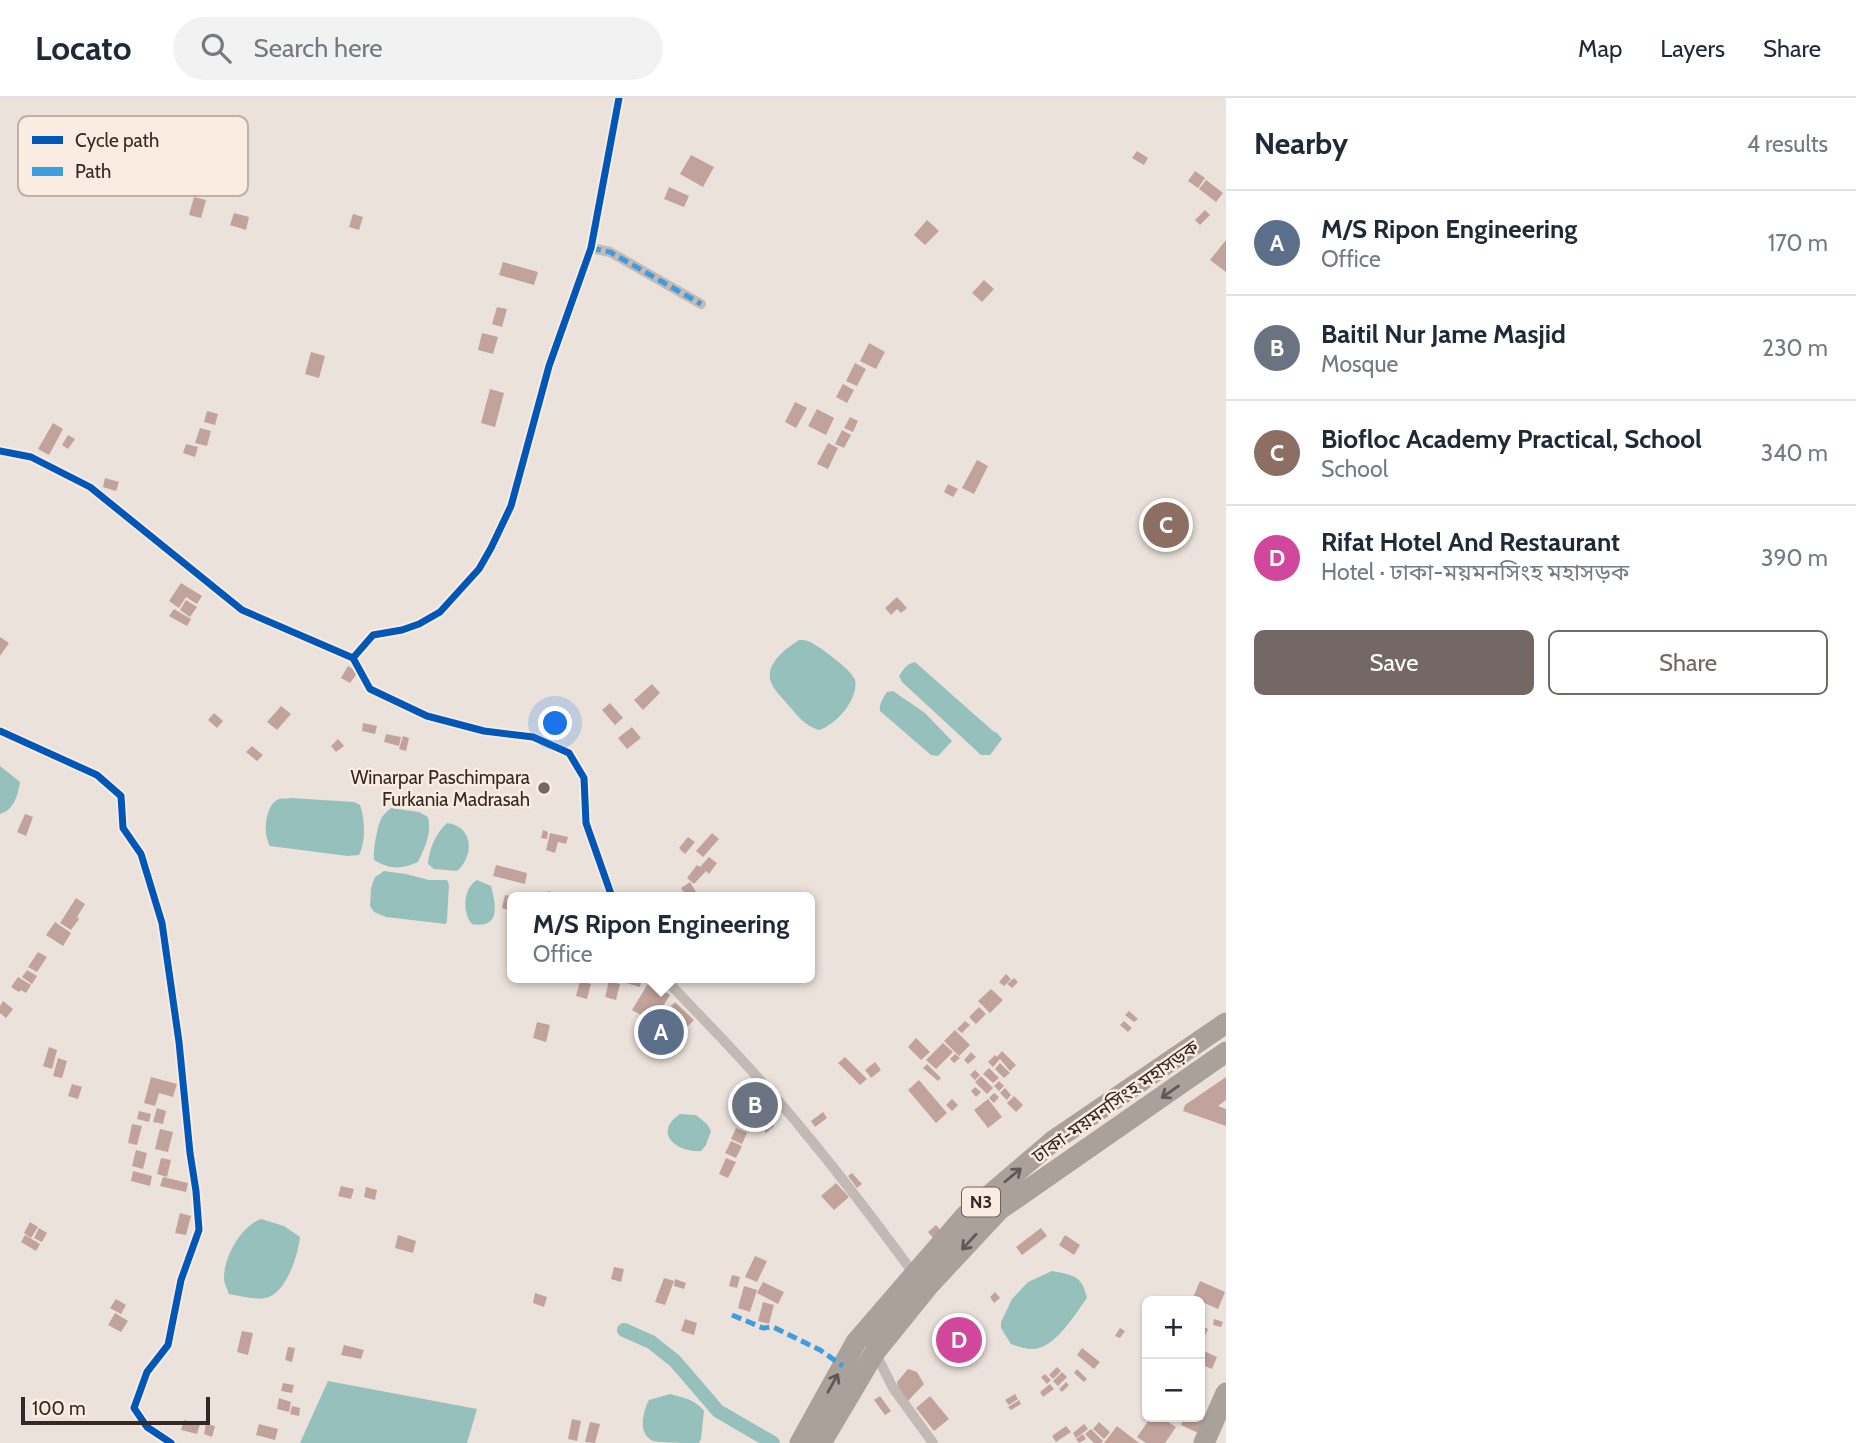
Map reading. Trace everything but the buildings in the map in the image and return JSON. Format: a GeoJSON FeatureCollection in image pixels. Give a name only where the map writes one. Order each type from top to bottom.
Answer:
{"type":"FeatureCollection","features":[{"type":"Feature","properties":{"kind":"highway","name":"ঢাকা-ময়মনসিংহ মহাসড়ক"},"geometry":{"type":"LineString","coordinates":[[800,1443],[856,1342],[965,1216],[1053,1141],[1226,1023]]}},
{"type":"Feature","properties":{"kind":"highway","name":"ঢাকা-ময়মনসিংহ মহাসড়ক"},"geometry":{"type":"LineString","coordinates":[[821,1443],[875,1352],[930,1284],[999,1210],[1226,1052]]}},
{"type":"Feature","properties":{"kind":"highway"},"geometry":{"type":"LineString","coordinates":[[1204,1443],[1226,1392]]}},
{"type":"Feature","properties":{"kind":"street"},"geometry":{"type":"LineString","coordinates":[[353,658],[373,635],[402,630],[440,612],[480,569],[491,548],[510,506],[549,366],[591,248],[619,98]]}},
{"type":"Feature","properties":{"kind":"street"},"geometry":{"type":"LineString","coordinates":[[591,248],[610,252],[701,304]]}},
{"type":"Feature","properties":{"kind":"street"},"geometry":{"type":"LineString","coordinates":[[0,452],[32,457],[90,487],[242,610],[353,658],[370,689],[427,716],[484,731],[533,737],[569,752],[584,778],[586,823],[610,892]]}},
{"type":"Feature","properties":{"kind":"street"},"geometry":{"type":"LineString","coordinates":[[0,730],[97,775],[121,796],[123,828],[141,854],[162,923],[179,1042],[199,1230],[181,1280],[169,1345],[147,1372],[134,1408],[147,1427],[171,1443]]}},
{"type":"Feature","properties":{"kind":"street"},"geometry":{"type":"LineString","coordinates":[[669,983],[730,1046],[801,1127],[914,1274]]}},
{"type":"Feature","properties":{"kind":"street"},"geometry":{"type":"LineString","coordinates":[[875,1352],[893,1388],[933,1443]]}},
{"type":"Feature","properties":{"kind":"water"},"geometry":{"type":"Polygon","coordinates":[[[799,640],[806,640],[828,653],[855,680],[853,695],[845,710],[832,723],[819,730],[799,717],[770,680],[772,666],[776,660],[799,640]]]}},
{"type":"Feature","properties":{"kind":"water"},"geometry":{"type":"Polygon","coordinates":[[[915,662],[1002,739],[990,755],[981,755],[902,682],[899,676],[907,665],[915,662]]]}},
{"type":"Feature","properties":{"kind":"water"},"geometry":{"type":"Polygon","coordinates":[[[893,691],[925,713],[952,741],[938,756],[931,755],[880,711],[887,692],[893,691]]]}},
{"type":"Feature","properties":{"kind":"water"},"geometry":{"type":"Polygon","coordinates":[[[0,766],[20,782],[12,806],[0,814],[0,766]]]}},
{"type":"Feature","properties":{"kind":"water"},"geometry":{"type":"Polygon","coordinates":[[[279,799],[354,802],[360,805],[364,830],[359,855],[348,856],[270,846],[266,821],[270,807],[279,799]]]}},
{"type":"Feature","properties":{"kind":"water"},"geometry":{"type":"Polygon","coordinates":[[[391,808],[419,812],[428,817],[428,835],[418,862],[396,867],[385,866],[374,860],[380,821],[391,808]]]}},
{"type":"Feature","properties":{"kind":"water"},"geometry":{"type":"Polygon","coordinates":[[[447,823],[462,830],[468,842],[467,857],[457,871],[434,869],[428,864],[434,842],[447,823]]]}},
{"type":"Feature","properties":{"kind":"water"},"geometry":{"type":"Polygon","coordinates":[[[384,871],[429,880],[447,880],[449,885],[446,924],[386,917],[374,912],[370,906],[371,888],[375,877],[384,871]]]}},
{"type":"Feature","properties":{"kind":"water"},"geometry":{"type":"Polygon","coordinates":[[[477,880],[491,886],[495,908],[492,919],[481,925],[472,924],[465,907],[469,889],[477,880]]]}},
{"type":"Feature","properties":{"kind":"water"},"geometry":{"type":"Polygon","coordinates":[[[680,1114],[696,1115],[711,1131],[701,1151],[684,1149],[676,1145],[668,1135],[672,1121],[680,1114]]]}},
{"type":"Feature","properties":{"kind":"water"},"geometry":{"type":"Polygon","coordinates":[[[261,1219],[284,1226],[300,1237],[290,1271],[281,1287],[269,1297],[254,1298],[229,1294],[224,1278],[230,1252],[247,1228],[261,1219]]]}},
{"type":"Feature","properties":{"kind":"water"},"geometry":{"type":"Polygon","coordinates":[[[1052,1271],[1076,1277],[1087,1298],[1066,1327],[1046,1345],[1032,1349],[1011,1344],[1001,1328],[1001,1322],[1012,1299],[1028,1282],[1052,1271]]]}},
{"type":"Feature","properties":{"kind":"water"},"geometry":{"type":"Polygon","coordinates":[[[328,1381],[477,1409],[467,1443],[300,1443],[328,1381]]]}},
{"type":"Feature","properties":{"kind":"water"},"geometry":{"type":"Polygon","coordinates":[[[670,1394],[693,1402],[704,1411],[699,1443],[653,1441],[645,1433],[643,1416],[649,1400],[670,1394]]]}},
{"type":"Feature","properties":{"kind":"waterway"},"geometry":{"type":"LineString","coordinates":[[624,1330],[651,1342],[675,1361],[718,1411],[773,1443]]}},
{"type":"Feature","properties":{"kind":"marked path"},"geometry":{"type":"LineString","coordinates":[[591,248],[610,252],[701,304]]}},
{"type":"Feature","properties":{"kind":"marked path"},"geometry":{"type":"LineString","coordinates":[[732,1315],[763,1328],[773,1327],[820,1350],[843,1366]]}},
{"type":"Feature","properties":{"kind":"cycle path"},"geometry":{"type":"LineString","coordinates":[[610,892],[586,823],[584,778],[569,753],[533,737],[484,731],[427,716],[370,689],[353,658],[373,635],[402,630],[440,612],[479,569],[511,506],[549,366],[591,248],[619,98]]}},
{"type":"Feature","properties":{"kind":"cycle path"},"geometry":{"type":"LineString","coordinates":[[0,451],[31,457],[90,487],[242,610],[353,658]]}},
{"type":"Feature","properties":{"kind":"cycle path"},"geometry":{"type":"LineString","coordinates":[[0,731],[97,775],[121,796],[123,828],[141,854],[162,923],[179,1042],[199,1230],[181,1280],[168,1345],[147,1372],[134,1408],[147,1427],[171,1443]]}},
{"type":"Feature","properties":{"kind":"place","name":"Biofloc Academy Practical, School"},"geometry":{"type":"Point","coordinates":[1166,525]}},
{"type":"Feature","properties":{"kind":"place","name":"Winarpar Paschimpara Furkania Madrasah"},"geometry":{"type":"Point","coordinates":[544,788]}},
{"type":"Feature","properties":{"kind":"place","name":"M/S Ripon Engineering"},"geometry":{"type":"Point","coordinates":[661,1032]}},
{"type":"Feature","properties":{"kind":"place","name":"Baitil Nur Jame Masjid"},"geometry":{"type":"Point","coordinates":[755,1105]}},
{"type":"Feature","properties":{"kind":"place","name":"Rifat Hotel And Restaurant"},"geometry":{"type":"Point","coordinates":[959,1340]}}]}
